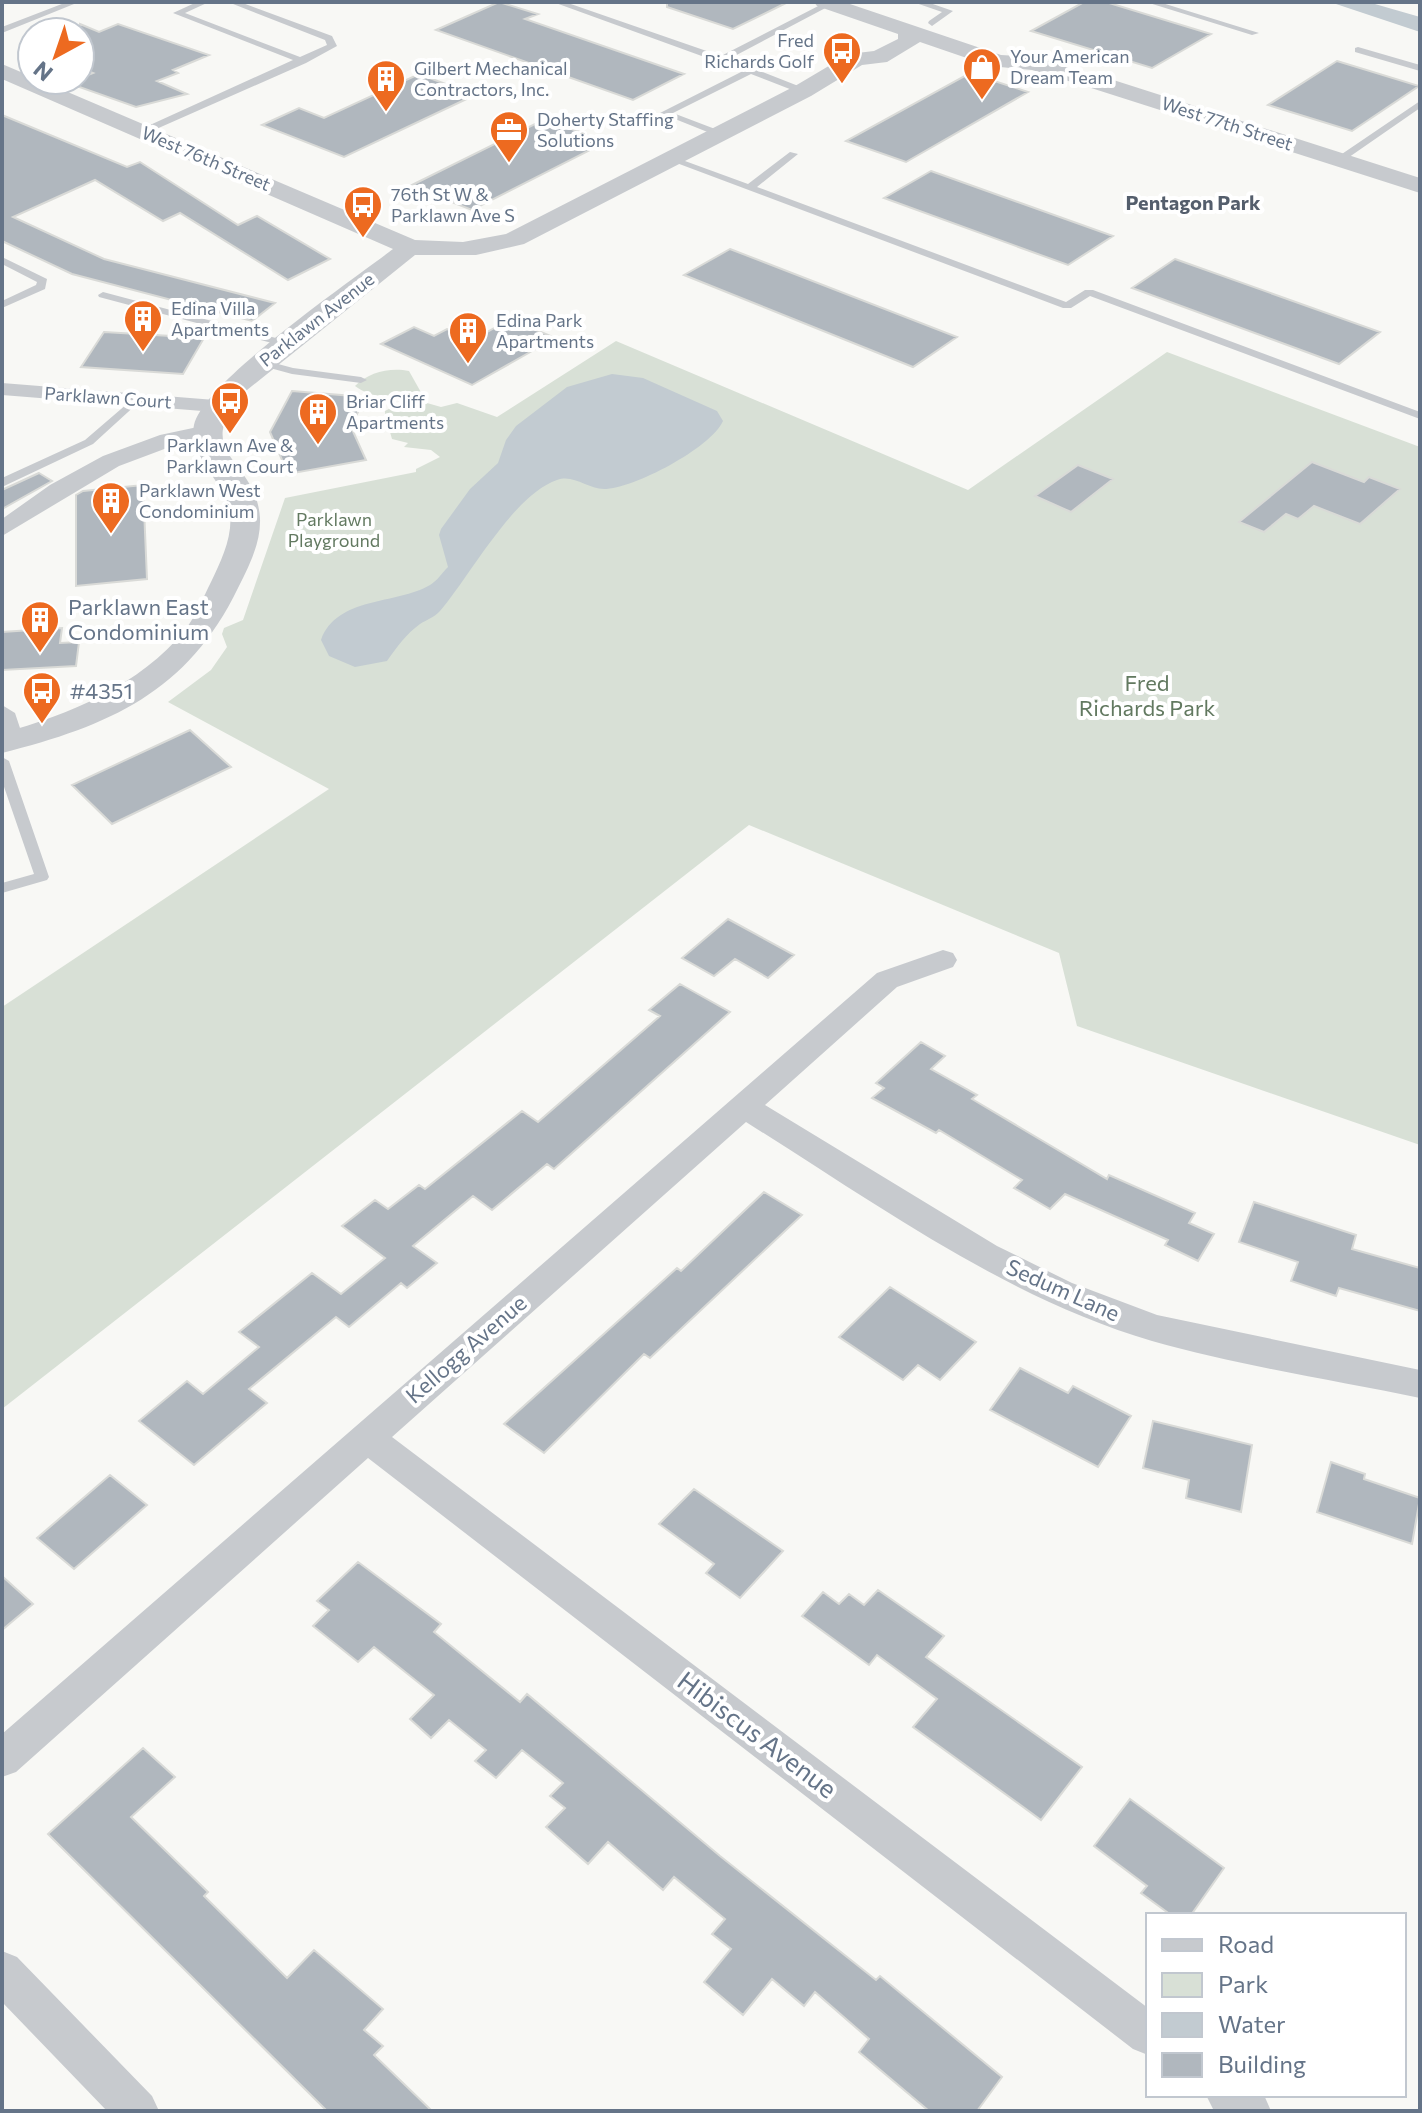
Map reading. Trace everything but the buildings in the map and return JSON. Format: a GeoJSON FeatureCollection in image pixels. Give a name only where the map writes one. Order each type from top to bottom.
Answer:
{"type":"FeatureCollection","features":[{"type":"Feature","properties":{"kind":"street","name":"West 77th Street"},"geometry":{"type":"LineString","coordinates":[[867,2],[1015,49],[1033,64]]}},
{"type":"Feature","properties":{"kind":"street","name":"West 77th Street"},"geometry":{"type":"LineString","coordinates":[[826,3],[998,61],[1033,64],[1420,186]]}},
{"type":"Feature","properties":{"kind":"street"},"geometry":{"type":"LineString","coordinates":[[410,247],[473,250],[515,239],[803,91],[857,59],[879,57],[909,42],[909,32],[932,23]]}},
{"type":"Feature","properties":{"kind":"street","name":"West 76th Street"},"geometry":{"type":"LineString","coordinates":[[2,71],[410,247]]}},
{"type":"Feature","properties":{"kind":"street","name":"Parklawn Avenue"},"geometry":{"type":"LineString","coordinates":[[211,419],[263,363],[410,247]]}},
{"type":"Feature","properties":{"kind":"street","name":"Parklawn Court"},"geometry":{"type":"LineString","coordinates":[[2,389],[135,400],[211,419]]}},
{"type":"Feature","properties":{"kind":"street"},"geometry":{"type":"LineString","coordinates":[[2,529],[60,488],[211,419]]}},
{"type":"Feature","properties":{"kind":"street"},"geometry":{"type":"LineString","coordinates":[[4,739],[81,717],[125,694],[165,667],[194,639],[231,572],[243,543],[246,514],[237,489],[209,449],[211,419]]}},
{"type":"Feature","properties":{"kind":"street","name":"Kellogg Avenue"},"geometry":{"type":"LineString","coordinates":[[2,1759],[887,980],[943,960]]}},
{"type":"Feature","properties":{"kind":"street","name":"Sedum Lane"},"geometry":{"type":"LineString","coordinates":[[742,1105],[985,1255],[1060,1292],[1154,1328],[1420,1384]]}},
{"type":"Feature","properties":{"kind":"street","name":"Hibiscus Avenue"},"geometry":{"type":"LineString","coordinates":[[367,1437],[1146,2032]]}},
{"type":"Feature","properties":{"kind":"street"},"geometry":{"type":"LineString","coordinates":[[2,1972],[137,2111]]}},
{"type":"Feature","properties":{"kind":"street"},"geometry":{"type":"LineString","coordinates":[[1231,2097],[1249,2111]]}},
{"type":"Feature","properties":{"kind":"lane"},"geometry":{"type":"LineString","coordinates":[[2,30],[75,2]]}},
{"type":"Feature","properties":{"kind":"lane"},"geometry":{"type":"LineString","coordinates":[[205,2],[177,13],[303,61]]}},
{"type":"Feature","properties":{"kind":"lane"},"geometry":{"type":"LineString","coordinates":[[142,132],[332,46],[329,38],[232,2]]}},
{"type":"Feature","properties":{"kind":"lane"},"geometry":{"type":"LineString","coordinates":[[557,2],[722,59],[803,91]]}},
{"type":"Feature","properties":{"kind":"lane"},"geometry":{"type":"LineString","coordinates":[[917,2],[949,11],[932,23]]}},
{"type":"Feature","properties":{"kind":"lane"},"geometry":{"type":"LineString","coordinates":[[1150,2],[1255,33]]}},
{"type":"Feature","properties":{"kind":"lane"},"geometry":{"type":"LineString","coordinates":[[722,59],[826,3]]}},
{"type":"Feature","properties":{"kind":"lane"},"geometry":{"type":"LineString","coordinates":[[1358,50],[1420,68]]}},
{"type":"Feature","properties":{"kind":"lane"},"geometry":{"type":"LineString","coordinates":[[720,134],[665,113],[752,70]]}},
{"type":"Feature","properties":{"kind":"lane"},"geometry":{"type":"LineString","coordinates":[[1339,160],[1420,104]]}},
{"type":"Feature","properties":{"kind":"lane"},"geometry":{"type":"LineString","coordinates":[[750,188],[793,154]]}},
{"type":"Feature","properties":{"kind":"lane"},"geometry":{"type":"LineString","coordinates":[[671,159],[1067,306],[1089,292],[1420,416]]}},
{"type":"Feature","properties":{"kind":"lane"},"geometry":{"type":"LineString","coordinates":[[2,260],[43,281],[41,287],[2,305]]}},
{"type":"Feature","properties":{"kind":"lane"},"geometry":{"type":"LineString","coordinates":[[103,295],[287,344]]}},
{"type":"Feature","properties":{"kind":"lane"},"geometry":{"type":"LineString","coordinates":[[263,363],[292,371],[361,380]]}},
{"type":"Feature","properties":{"kind":"lane"},"geometry":{"type":"LineString","coordinates":[[2,483],[89,442],[135,400]]}},
{"type":"Feature","properties":{"kind":"lane"},"geometry":{"type":"LineString","coordinates":[[2,888],[42,877],[4,739]]}},
{"type":"Feature","properties":{"kind":"green space","name":"Fred Richards Park"},"geometry":{"type":"Polygon","coordinates":[[[616,341],[968,490],[1167,352],[1420,447],[1420,1145],[1077,1026],[1059,953],[749,825],[2,1409],[2,1007],[329,789],[168,702],[211,670],[227,647],[222,634],[224,628],[243,620],[285,498],[416,472],[416,469],[440,457],[431,450],[404,447],[408,443],[392,439],[388,425],[371,425],[385,421],[385,411],[408,399],[374,395],[355,386],[366,377],[387,370],[409,371],[427,403],[441,407],[457,403],[497,417],[616,341]]]}},
{"type":"Feature","properties":{"kind":"water"},"geometry":{"type":"Polygon","coordinates":[[[1330,2],[1368,2],[1420,17],[1420,32],[1330,2]]]}},
{"type":"Feature","properties":{"kind":"water"},"geometry":{"type":"Polygon","coordinates":[[[612,374],[643,378],[717,411],[723,421],[716,432],[688,454],[633,482],[604,489],[563,479],[541,488],[524,502],[493,538],[440,611],[410,632],[387,661],[355,667],[329,656],[321,640],[329,626],[340,616],[416,591],[433,583],[448,567],[439,535],[441,529],[470,489],[498,463],[506,440],[516,426],[567,387],[612,374]]]}},
{"type":"Feature","properties":{"kind":"place","name":"Fred Richards Golf"},"geometry":{"type":"Point","coordinates":[842,85]}},
{"type":"Feature","properties":{"kind":"place","name":"Your American Dream Team"},"geometry":{"type":"Point","coordinates":[982,101]}},
{"type":"Feature","properties":{"kind":"place","name":"Gilbert Mechanical Contractors, Inc."},"geometry":{"type":"Point","coordinates":[386,113]}},
{"type":"Feature","properties":{"kind":"place","name":"Doherty Staffing Solutions"},"geometry":{"type":"Point","coordinates":[509,164]}},
{"type":"Feature","properties":{"kind":"place","name":"76th St W & Parklawn Ave S"},"geometry":{"type":"Point","coordinates":[363,239]}},
{"type":"Feature","properties":{"kind":"place","name":"Edina Villa Apartments"},"geometry":{"type":"Point","coordinates":[143,353]}},
{"type":"Feature","properties":{"kind":"place","name":"Edina Park Apartments"},"geometry":{"type":"Point","coordinates":[468,365]}},
{"type":"Feature","properties":{"kind":"place","name":"Parklawn Ave & Parklawn Court"},"geometry":{"type":"Point","coordinates":[230,435]}},
{"type":"Feature","properties":{"kind":"place","name":"Briar Cliff Apartments"},"geometry":{"type":"Point","coordinates":[318,446]}},
{"type":"Feature","properties":{"kind":"place","name":"Parklawn West Condominium"},"geometry":{"type":"Point","coordinates":[111,535]}},
{"type":"Feature","properties":{"kind":"place","name":"Parklawn East Condominium"},"geometry":{"type":"Point","coordinates":[40,654]}},
{"type":"Feature","properties":{"kind":"place","name":"#4351"},"geometry":{"type":"Point","coordinates":[42,725]}},
{"type":"Feature","properties":{"kind":"district","name":"Pentagon Park"},"geometry":{"type":"Point","coordinates":[1193,203]}},
{"type":"Feature","properties":{"kind":"park label","name":"Parklawn Playground"},"geometry":{"type":"Point","coordinates":[334,530]}}]}
